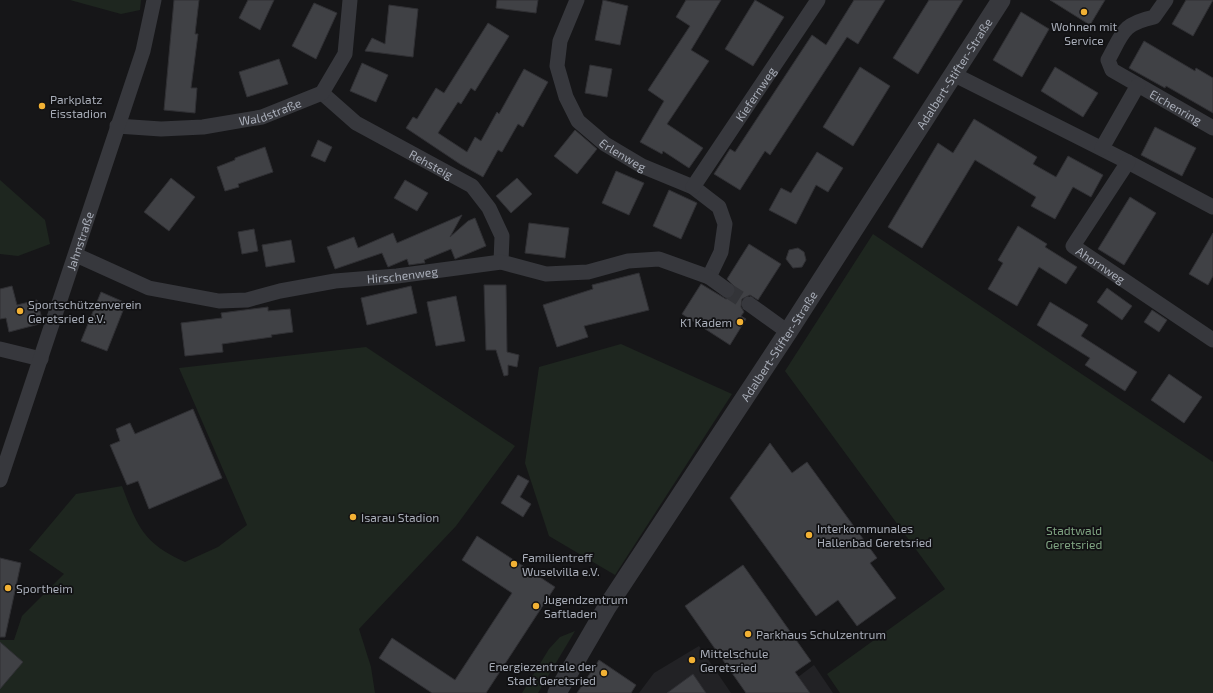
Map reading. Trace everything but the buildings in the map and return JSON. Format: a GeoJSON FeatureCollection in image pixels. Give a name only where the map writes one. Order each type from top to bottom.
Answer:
{"type":"FeatureCollection","features":[{"type":"Feature","properties":{"kind":"street","name":"Jahnstraße"},"geometry":{"type":"LineString","coordinates":[[0,480],[143,51],[154,0]]}},
{"type":"Feature","properties":{"kind":"street"},"geometry":{"type":"LineString","coordinates":[[322,93],[345,54],[350,0]]}},
{"type":"Feature","properties":{"kind":"street","name":"Erlenweg"},"geometry":{"type":"LineString","coordinates":[[577,0],[560,41],[557,66],[566,97],[578,121],[605,144],[642,166],[693,187],[719,207],[725,224],[721,252],[709,277]]}},
{"type":"Feature","properties":{"kind":"street","name":"Kiefernweg"},"geometry":{"type":"LineString","coordinates":[[693,187],[818,0]]}},
{"type":"Feature","properties":{"kind":"street","name":"Adalbert-Stifter-Straße"},"geometry":{"type":"LineString","coordinates":[[557,693],[607,608],[788,332],[952,74],[1001,0]]}},
{"type":"Feature","properties":{"kind":"street","name":"Eichenring"},"geometry":{"type":"LineString","coordinates":[[1166,0],[1154,17],[1136,21],[1127,27],[1108,60],[1112,70],[1213,128]]}},
{"type":"Feature","properties":{"kind":"street"},"geometry":{"type":"LineString","coordinates":[[952,74],[1102,148],[1213,207]]}},
{"type":"Feature","properties":{"kind":"street","name":"Eichenring"},"geometry":{"type":"LineString","coordinates":[[1102,148],[1138,85]]}},
{"type":"Feature","properties":{"kind":"street","name":"Waldstraße"},"geometry":{"type":"LineString","coordinates":[[117,126],[161,129],[203,127],[262,116],[322,93]]}},
{"type":"Feature","properties":{"kind":"street","name":"Rehsteig"},"geometry":{"type":"LineString","coordinates":[[322,93],[356,123],[472,186],[489,208],[502,236],[501,262]]}},
{"type":"Feature","properties":{"kind":"street","name":"Ahornweg"},"geometry":{"type":"LineString","coordinates":[[1128,162],[1073,246],[1213,340]]}},
{"type":"Feature","properties":{"kind":"street","name":"Hirschenweg"},"geometry":{"type":"LineString","coordinates":[[76,255],[150,288],[219,301],[247,300],[280,291],[335,281],[397,276],[501,262],[546,274],[588,272],[628,261],[659,259],[709,277],[727,290]]}},
{"type":"Feature","properties":{"kind":"street"},"geometry":{"type":"LineString","coordinates":[[749,304],[788,332]]}},
{"type":"Feature","properties":{"kind":"street"},"geometry":{"type":"LineString","coordinates":[[0,349],[41,359]]}},
{"type":"Feature","properties":{"kind":"shaded area","name":"Mittelschule Geretsried"},"geometry":{"type":"Polygon","coordinates":[[[699,646],[731,693],[639,693],[654,673],[699,646]]]}},
{"type":"Feature","properties":{"kind":"shaded area","name":"Mittelschule Geretsried"},"geometry":{"type":"Polygon","coordinates":[[[814,665],[833,693],[777,693],[814,665]]]}},
{"type":"Feature","properties":{"kind":"green space"},"geometry":{"type":"Polygon","coordinates":[[[70,0],[141,0],[140,10],[121,14],[70,0]]]}},
{"type":"Feature","properties":{"kind":"green space"},"geometry":{"type":"Polygon","coordinates":[[[0,180],[45,220],[50,244],[18,256],[0,254],[0,180]]]}},
{"type":"Feature","properties":{"kind":"green space","name":"Stadtwald Geretsried"},"geometry":{"type":"Polygon","coordinates":[[[873,234],[1213,462],[1213,693],[840,693],[827,674],[945,589],[785,371],[873,234]]]}},
{"type":"Feature","properties":{"kind":"green space"},"geometry":{"type":"Polygon","coordinates":[[[621,344],[732,394],[615,575],[549,536],[525,463],[539,367],[621,344]]]}},
{"type":"Feature","properties":{"kind":"green space","name":"Isarau Stadion"},"geometry":{"type":"Polygon","coordinates":[[[366,347],[515,446],[456,526],[359,629],[371,667],[375,693],[0,693],[0,640],[14,640],[22,616],[64,574],[29,550],[76,494],[122,486],[132,512],[151,541],[171,555],[185,562],[218,547],[247,525],[179,368],[366,347]]]}},
{"type":"Feature","properties":{"kind":"green space"},"geometry":{"type":"Polygon","coordinates":[[[575,631],[538,693],[522,693],[549,649],[560,637],[575,631]]]}},
{"type":"Feature","properties":{"kind":"tunnel"},"geometry":{"type":"LineString","coordinates":[[727,290],[749,304]]}},
{"type":"Feature","properties":{"kind":"place","name":"Wohnen mit Service"},"geometry":{"type":"Point","coordinates":[1084,12]}},
{"type":"Feature","properties":{"kind":"place","name":"Parkplatz Eisstadion"},"geometry":{"type":"Point","coordinates":[42,106]}},
{"type":"Feature","properties":{"kind":"place","name":"Sportschützenverein Geretsried e.V."},"geometry":{"type":"Point","coordinates":[20,311]}},
{"type":"Feature","properties":{"kind":"place","name":"K1 Kadem"},"geometry":{"type":"Point","coordinates":[740,322]}},
{"type":"Feature","properties":{"kind":"place","name":"Isarau Stadion"},"geometry":{"type":"Point","coordinates":[353,517]}},
{"type":"Feature","properties":{"kind":"place","name":"Interkommunales Hallenbad Geretsried"},"geometry":{"type":"Point","coordinates":[809,535]}},
{"type":"Feature","properties":{"kind":"place","name":"Familientreff Wuselvilla e.V."},"geometry":{"type":"Point","coordinates":[514,564]}},
{"type":"Feature","properties":{"kind":"place","name":"Sportheim"},"geometry":{"type":"Point","coordinates":[8,588]}},
{"type":"Feature","properties":{"kind":"place","name":"Jugendzentrum Saftladen"},"geometry":{"type":"Point","coordinates":[536,606]}},
{"type":"Feature","properties":{"kind":"place","name":"Parkhaus Schulzentrum"},"geometry":{"type":"Point","coordinates":[748,634]}},
{"type":"Feature","properties":{"kind":"place","name":"Mittelschule Geretsried"},"geometry":{"type":"Point","coordinates":[692,660]}},
{"type":"Feature","properties":{"kind":"place","name":"Energiezentrale der Stadt Geretsried"},"geometry":{"type":"Point","coordinates":[604,673]}}]}
